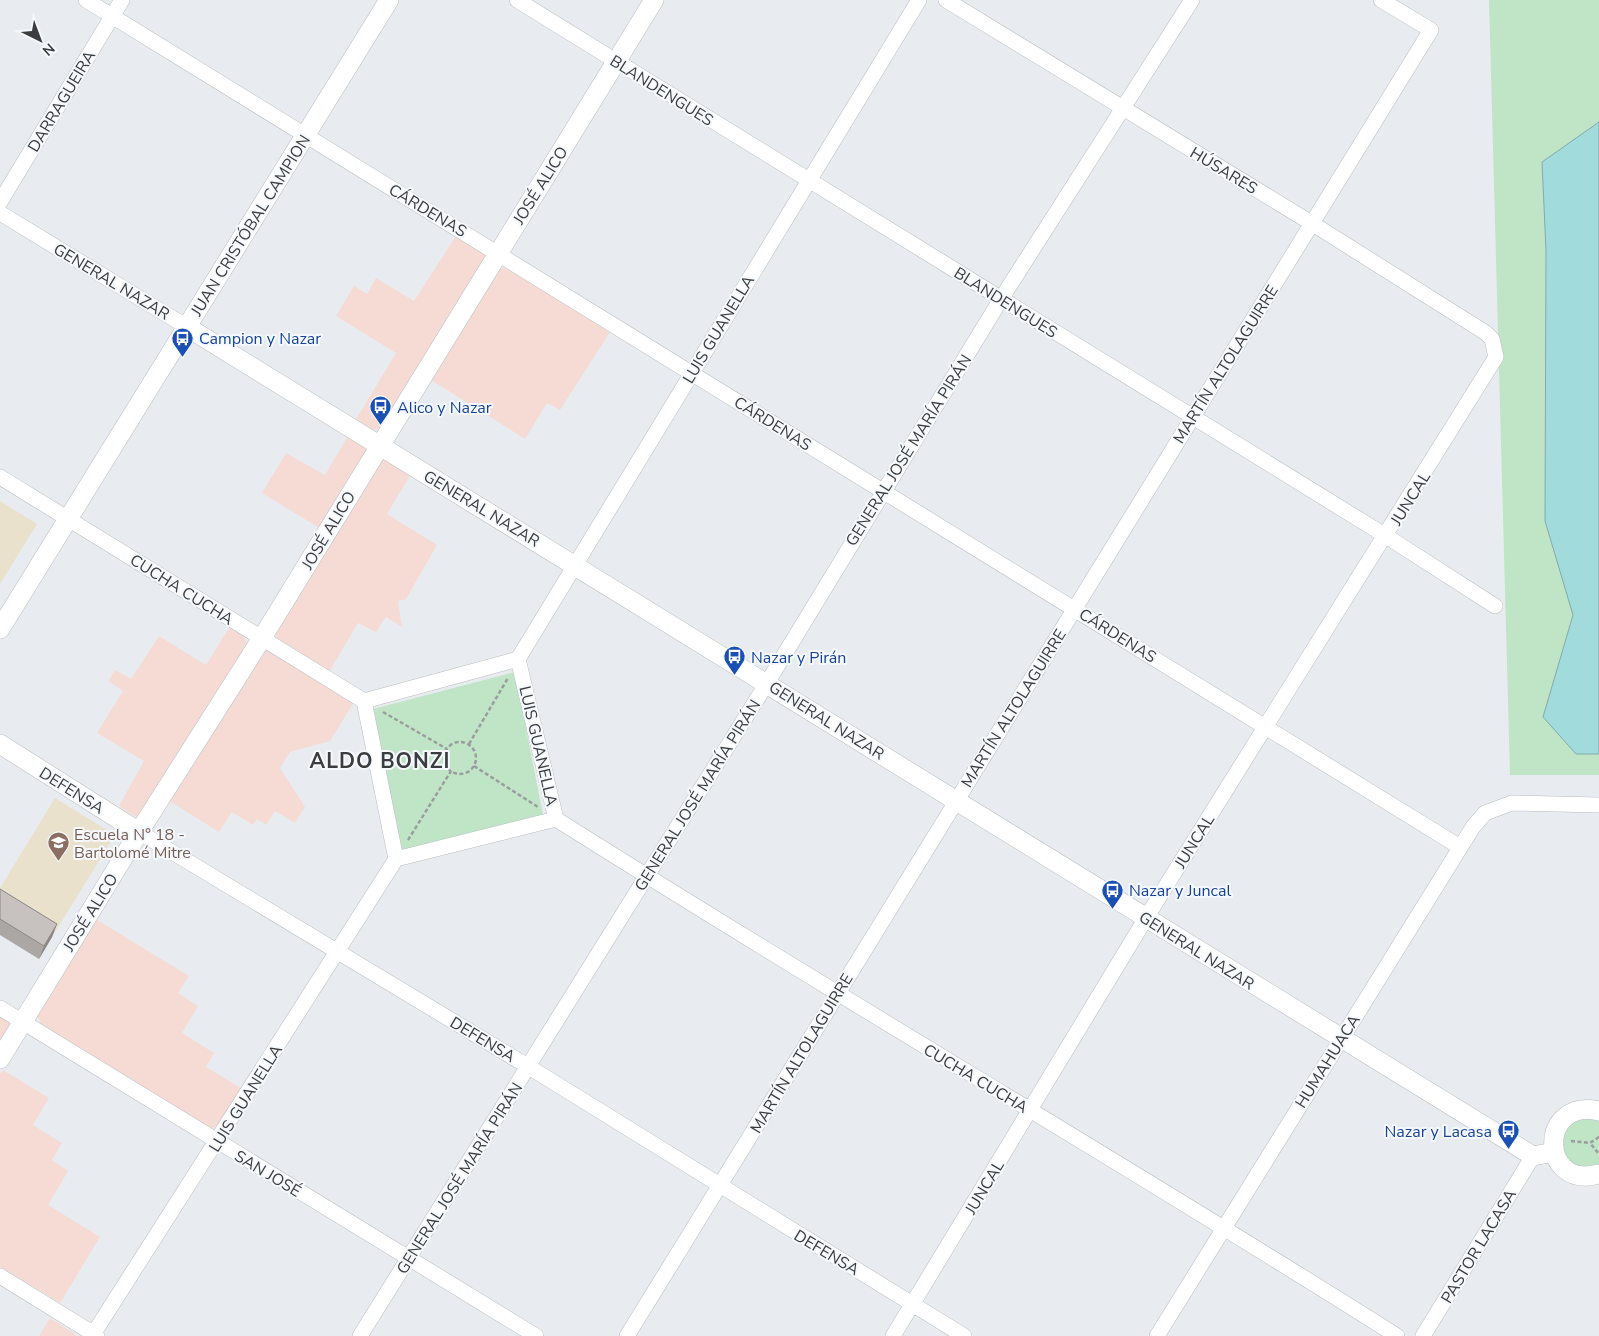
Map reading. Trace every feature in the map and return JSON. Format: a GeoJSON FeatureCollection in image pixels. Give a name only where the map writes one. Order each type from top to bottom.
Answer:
{"type":"FeatureCollection","features":[{"type":"Feature","properties":{"kind":"street","name":"CÁRDENAS"},"geometry":{"type":"LineString","coordinates":[[86,0],[1460,847]]}},
{"type":"Feature","properties":{"kind":"street","name":"DARRAGUEIRA"},"geometry":{"type":"LineString","coordinates":[[0,202],[122,0]]}},
{"type":"Feature","properties":{"kind":"street","name":"JUAN CRISTÓBAL CAMPION"},"geometry":{"type":"LineString","coordinates":[[0,629],[389,0]]}},
{"type":"Feature","properties":{"kind":"street","name":"BLANDENGUES"},"geometry":{"type":"LineString","coordinates":[[517,0],[1386,536],[1495,606]]}},
{"type":"Feature","properties":{"kind":"street","name":"JOSÉ ALICO"},"geometry":{"type":"LineString","coordinates":[[0,1059],[139,832],[262,638],[654,0]]}},
{"type":"Feature","properties":{"kind":"street","name":"LUIS GUANELLA"},"geometry":{"type":"LineString","coordinates":[[94,1335],[396,859],[556,819],[518,659],[919,0]]}},
{"type":"Feature","properties":{"kind":"street","name":"HÚSARES"},"geometry":{"type":"LineString","coordinates":[[946,0],[1313,224],[1486,333],[1492,339],[1496,348]]}},
{"type":"Feature","properties":{"kind":"street","name":"GENERAL JOSÉ MARÍA PIRÁN"},"geometry":{"type":"LineString","coordinates":[[360,1336],[767,683],[1001,299],[1121,108],[1192,0]]}},
{"type":"Feature","properties":{"kind":"street","name":"MARTÍN ALTOLAGUIRRE"},"geometry":{"type":"LineString","coordinates":[[627,1336],[1431,30],[1381,0]]}},
{"type":"Feature","properties":{"kind":"street","name":"GENERAL NAZAR"},"geometry":{"type":"LineString","coordinates":[[0,213],[767,683],[1341,1040],[1533,1156]]}},
{"type":"Feature","properties":{"kind":"street","name":"JUNCAL"},"geometry":{"type":"LineString","coordinates":[[893,1336],[1146,918],[1490,368],[1496,357],[1496,348]]}},
{"type":"Feature","properties":{"kind":"street","name":"CUCHA CUCHA"},"geometry":{"type":"LineString","coordinates":[[0,477],[364,701]]}},
{"type":"Feature","properties":{"kind":"street"},"geometry":{"type":"LineString","coordinates":[[396,859],[364,701],[518,659]]}},
{"type":"Feature","properties":{"kind":"street","name":"DEFENSA"},"geometry":{"type":"LineString","coordinates":[[0,744],[139,832],[529,1067],[720,1187],[964,1336]]}},
{"type":"Feature","properties":{"kind":"street","name":"HUMAHUACA"},"geometry":{"type":"LineString","coordinates":[[1157,1336],[1473,827],[1485,813],[1512,803],[1599,805]]}},
{"type":"Feature","properties":{"kind":"street","name":"CUCHA CUCHA"},"geometry":{"type":"LineString","coordinates":[[556,819],[837,994],[1224,1227],[1397,1336]]}},
{"type":"Feature","properties":{"kind":"street","name":"SAN JOSÉ"},"geometry":{"type":"LineString","coordinates":[[0,1008],[536,1336]]}},
{"type":"Feature","properties":{"kind":"street"},"geometry":{"type":"LineString","coordinates":[[1599,1111],[1578,1110],[1560,1122],[1555,1131],[1554,1152],[1558,1163],[1567,1171],[1578,1176],[1599,1174]]}},
{"type":"Feature","properties":{"kind":"street"},"geometry":{"type":"LineString","coordinates":[[1533,1156],[1554,1152]]}},
{"type":"Feature","properties":{"kind":"street","name":"PASTOR LACASA"},"geometry":{"type":"LineString","coordinates":[[1423,1336],[1533,1156]]}},
{"type":"Feature","properties":{"kind":"street"},"geometry":{"type":"LineString","coordinates":[[0,1276],[94,1335]]}},
{"type":"Feature","properties":{"kind":"path"},"geometry":{"type":"LineString","coordinates":[[469,744],[518,659]]}},
{"type":"Feature","properties":{"kind":"path"},"geometry":{"type":"LineString","coordinates":[[364,701],[447,749]]}},
{"type":"Feature","properties":{"kind":"path"},"geometry":{"type":"LineString","coordinates":[[458,742],[469,744],[476,754],[474,766],[463,774],[451,771],[445,763],[447,749],[458,742]]}},
{"type":"Feature","properties":{"kind":"path"},"geometry":{"type":"LineString","coordinates":[[474,766],[556,819]]}},
{"type":"Feature","properties":{"kind":"path"},"geometry":{"type":"LineString","coordinates":[[396,859],[451,771]]}},
{"type":"Feature","properties":{"kind":"path"},"geometry":{"type":"LineString","coordinates":[[1599,1136],[1590,1143],[1599,1154]]}},
{"type":"Feature","properties":{"kind":"shaded area"},"geometry":{"type":"Polygon","coordinates":[[[456,236],[482,251],[486,256],[485,263],[380,429],[369,430],[355,421],[396,353],[336,316],[354,286],[367,294],[376,278],[414,301],[456,236]]]}},
{"type":"Feature","properties":{"kind":"shaded area"},"geometry":{"type":"Polygon","coordinates":[[[503,268],[509,269],[610,332],[560,410],[547,403],[525,439],[428,378],[498,270],[503,268]]]}},
{"type":"Feature","properties":{"kind":"shaded area"},"geometry":{"type":"Polygon","coordinates":[[[349,434],[366,446],[367,453],[321,529],[262,493],[286,453],[325,475],[349,434]]]}},
{"type":"Feature","properties":{"kind":"shaded area"},"geometry":{"type":"Polygon","coordinates":[[[382,459],[386,459],[411,474],[387,514],[437,545],[406,599],[398,601],[402,627],[386,617],[376,632],[358,623],[329,672],[278,640],[275,633],[382,459]]]}},
{"type":"Feature","properties":{"kind":"shaded area"},"geometry":{"type":"Polygon","coordinates":[[[0,501],[37,524],[0,584],[0,501]]]}},
{"type":"Feature","properties":{"kind":"shaded area"},"geometry":{"type":"Polygon","coordinates":[[[229,628],[243,636],[248,644],[141,816],[135,816],[119,806],[144,761],[97,733],[123,691],[108,681],[115,670],[131,679],[159,636],[206,665],[229,628]]]}},
{"type":"Feature","properties":{"kind":"shaded area"},"geometry":{"type":"Polygon","coordinates":[[[265,651],[271,652],[354,702],[330,741],[290,752],[280,768],[305,807],[295,823],[275,811],[266,825],[257,819],[253,825],[232,812],[219,832],[168,800],[259,654],[265,651]]]}},
{"type":"Feature","properties":{"kind":"shaded area","name":"Escuela N° 18 - Bartolomé Mitre"},"geometry":{"type":"Polygon","coordinates":[[[55,798],[115,835],[52,937],[0,905],[0,888],[55,798]]]}},
{"type":"Feature","properties":{"kind":"shaded area"},"geometry":{"type":"Polygon","coordinates":[[[94,918],[189,976],[178,993],[198,1006],[182,1033],[214,1053],[206,1067],[241,1088],[220,1123],[213,1128],[208,1127],[42,1026],[36,1013],[94,918]]]}},
{"type":"Feature","properties":{"kind":"shaded area"},"geometry":{"type":"Polygon","coordinates":[[[0,1016],[10,1024],[9,1032],[0,1047],[0,1016]]]}},
{"type":"Feature","properties":{"kind":"shaded area"},"geometry":{"type":"Polygon","coordinates":[[[3,1070],[49,1098],[33,1125],[62,1143],[52,1160],[68,1171],[48,1205],[100,1237],[60,1303],[0,1267],[0,1074],[3,1070]]]}},
{"type":"Feature","properties":{"kind":"shaded area"},"geometry":{"type":"Polygon","coordinates":[[[50,1318],[74,1333],[76,1336],[39,1336],[50,1318]]]}},
{"type":"Feature","properties":{"kind":"green space"},"geometry":{"type":"Polygon","coordinates":[[[1489,0],[1599,0],[1599,775],[1510,775],[1489,0]]]}},
{"type":"Feature","properties":{"kind":"green space"},"geometry":{"type":"Polygon","coordinates":[[[515,672],[543,815],[402,850],[373,709],[515,672]]]}},
{"type":"Feature","properties":{"kind":"green space"},"geometry":{"type":"Polygon","coordinates":[[[1576,1117],[1599,1118],[1599,1167],[1576,1168],[1563,1155],[1560,1137],[1576,1117]]]}},
{"type":"Feature","properties":{"kind":"water"},"geometry":{"type":"Polygon","coordinates":[[[1599,122],[1599,754],[1576,754],[1543,717],[1573,615],[1545,521],[1546,251],[1542,162],[1599,122]]]}},
{"type":"Feature","properties":{"kind":"building"},"geometry":{"type":"Polygon","coordinates":[[[0,889],[57,924],[44,946],[0,919],[0,889]]]}},
{"type":"Feature","properties":{"kind":"place","name":"Campion y Nazar"},"geometry":{"type":"Point","coordinates":[183,357]}},
{"type":"Feature","properties":{"kind":"place","name":"Alico y Nazar"},"geometry":{"type":"Point","coordinates":[381,426]}},
{"type":"Feature","properties":{"kind":"place","name":"Nazar y Pirán"},"geometry":{"type":"Point","coordinates":[735,676]}},
{"type":"Feature","properties":{"kind":"place","name":"Escuela N° 18 - Bartolomé Mitre"},"geometry":{"type":"Point","coordinates":[58,862]}},
{"type":"Feature","properties":{"kind":"place","name":"Nazar y Juncal"},"geometry":{"type":"Point","coordinates":[1113,909]}},
{"type":"Feature","properties":{"kind":"place","name":"Nazar y Lacasa"},"geometry":{"type":"Point","coordinates":[1508,1150]}},
{"type":"Feature","properties":{"kind":"district","name":"ALDO BONZI"},"geometry":{"type":"Point","coordinates":[380,761]}}]}
